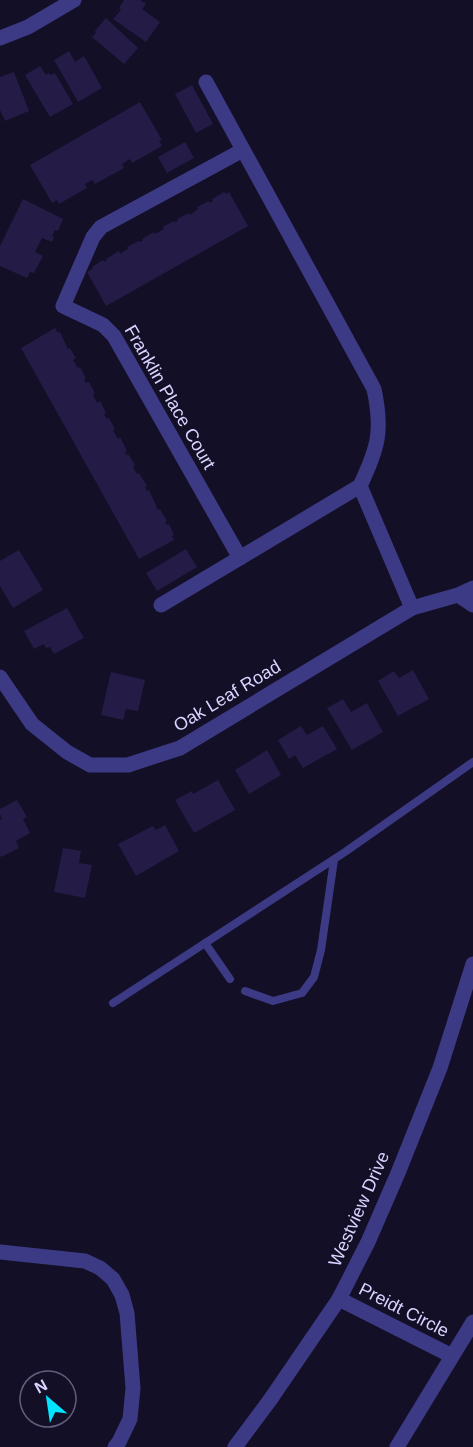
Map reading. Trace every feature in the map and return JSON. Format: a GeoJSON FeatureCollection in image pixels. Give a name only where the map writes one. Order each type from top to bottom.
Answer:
{"type":"FeatureCollection","features":[{"type":"Feature","properties":{"kind":"street"},"geometry":{"type":"LineString","coordinates":[[0,38],[28,27],[74,0]]}},
{"type":"Feature","properties":{"kind":"street"},"geometry":{"type":"LineString","coordinates":[[161,605],[360,486],[372,461],[378,437],[379,412],[374,389],[206,82]]}},
{"type":"Feature","properties":{"kind":"street","name":"Franklin Place Court"},"geometry":{"type":"LineString","coordinates":[[240,558],[114,336],[103,325],[63,306],[93,237],[101,227],[243,150]]}},
{"type":"Feature","properties":{"kind":"street"},"geometry":{"type":"LineString","coordinates":[[360,486],[412,608]]}},
{"type":"Feature","properties":{"kind":"street","name":"Oak Leaf Road"},"geometry":{"type":"LineString","coordinates":[[0,677],[32,724],[68,753],[90,765],[128,765],[180,748],[412,608],[458,595],[473,588]]}},
{"type":"Feature","properties":{"kind":"street"},"geometry":{"type":"LineString","coordinates":[[458,595],[473,605]]}},
{"type":"Feature","properties":{"kind":"street","name":"Westview Drive"},"geometry":{"type":"LineString","coordinates":[[236,1447],[339,1299],[368,1242],[440,1068],[473,964]]}},
{"type":"Feature","properties":{"kind":"street"},"geometry":{"type":"LineString","coordinates":[[0,1252],[85,1261],[100,1268],[113,1279],[122,1295],[127,1313],[133,1388],[130,1419],[115,1447]]}},
{"type":"Feature","properties":{"kind":"street","name":"Preidt Circle"},"geometry":{"type":"LineString","coordinates":[[339,1299],[452,1356]]}},
{"type":"Feature","properties":{"kind":"street","name":"Preidt Circle"},"geometry":{"type":"LineString","coordinates":[[397,1447],[473,1322]]}},
{"type":"Feature","properties":{"kind":"lane"},"geometry":{"type":"LineString","coordinates":[[113,1003],[334,860],[473,762]]}},
{"type":"Feature","properties":{"kind":"lane"},"geometry":{"type":"LineString","coordinates":[[245,991],[273,1001],[302,993],[314,977],[321,950],[334,860]]}},
{"type":"Feature","properties":{"kind":"lane"},"geometry":{"type":"LineString","coordinates":[[205,943],[230,980]]}},
{"type":"Feature","properties":{"kind":"building"},"geometry":{"type":"Polygon","coordinates":[[[124,0],[140,0],[146,4],[142,9],[160,22],[146,42],[113,19],[121,10],[119,8],[124,0]]]}},
{"type":"Feature","properties":{"kind":"building"},"geometry":{"type":"Polygon","coordinates":[[[106,18],[138,48],[124,64],[92,37],[106,18]]]}},
{"type":"Feature","properties":{"kind":"building"},"geometry":{"type":"Polygon","coordinates":[[[69,51],[75,62],[84,56],[102,88],[78,102],[54,60],[69,51]]]}},
{"type":"Feature","properties":{"kind":"building"},"geometry":{"type":"Polygon","coordinates":[[[40,66],[46,75],[55,73],[73,104],[50,117],[25,75],[40,66]]]}},
{"type":"Feature","properties":{"kind":"building"},"geometry":{"type":"Polygon","coordinates":[[[14,72],[29,111],[5,121],[0,110],[0,77],[14,72]]]}},
{"type":"Feature","properties":{"kind":"building"},"geometry":{"type":"Polygon","coordinates":[[[192,85],[213,124],[196,133],[175,94],[192,85]]]}},
{"type":"Feature","properties":{"kind":"building"},"geometry":{"type":"Polygon","coordinates":[[[140,102],[162,140],[159,141],[162,146],[132,163],[130,159],[122,164],[124,168],[95,184],[92,180],[85,184],[87,188],[59,204],[57,200],[52,203],[30,165],[140,102]]]}},
{"type":"Feature","properties":{"kind":"building"},"geometry":{"type":"Polygon","coordinates":[[[185,142],[194,158],[167,173],[158,157],[185,142]]]}},
{"type":"Feature","properties":{"kind":"building"},"geometry":{"type":"Polygon","coordinates":[[[224,192],[226,194],[229,192],[248,226],[106,306],[87,272],[93,269],[92,267],[103,260],[104,262],[119,251],[120,254],[128,249],[127,247],[164,229],[162,227],[178,221],[177,219],[189,213],[190,215],[198,209],[197,207],[209,201],[210,203],[212,199],[224,192]]]}},
{"type":"Feature","properties":{"kind":"building"},"geometry":{"type":"Polygon","coordinates":[[[23,199],[63,219],[58,231],[55,230],[52,236],[54,237],[52,242],[42,238],[35,252],[43,256],[34,273],[30,272],[27,278],[0,266],[0,246],[23,199]]]}},
{"type":"Feature","properties":{"kind":"building"},"geometry":{"type":"Polygon","coordinates":[[[55,328],[58,333],[60,332],[68,349],[70,348],[76,358],[73,360],[78,368],[80,367],[86,383],[89,382],[97,403],[100,401],[106,413],[104,415],[107,419],[109,418],[115,429],[113,430],[118,439],[120,437],[127,451],[126,455],[128,454],[135,465],[133,467],[147,486],[145,487],[147,491],[149,490],[158,510],[160,509],[174,535],[172,536],[174,540],[139,559],[21,348],[55,328]]]}},
{"type":"Feature","properties":{"kind":"building"},"geometry":{"type":"Polygon","coordinates":[[[186,549],[197,567],[157,591],[146,573],[186,549]]]}},
{"type":"Feature","properties":{"kind":"building"},"geometry":{"type":"Polygon","coordinates":[[[19,550],[43,590],[13,608],[0,586],[0,561],[19,550]]]}},
{"type":"Feature","properties":{"kind":"building"},"geometry":{"type":"Polygon","coordinates":[[[67,608],[84,638],[54,654],[50,647],[46,648],[44,644],[34,649],[24,631],[67,608]]]}},
{"type":"Feature","properties":{"kind":"building"},"geometry":{"type":"Polygon","coordinates":[[[413,670],[429,699],[398,716],[378,681],[394,671],[399,678],[413,670]]]}},
{"type":"Feature","properties":{"kind":"building"},"geometry":{"type":"Polygon","coordinates":[[[111,672],[145,680],[138,711],[126,709],[123,720],[101,715],[111,672]]]}},
{"type":"Feature","properties":{"kind":"building"},"geometry":{"type":"Polygon","coordinates":[[[343,699],[351,712],[367,703],[383,732],[352,750],[327,708],[343,699]]]}},
{"type":"Feature","properties":{"kind":"building"},"geometry":{"type":"Polygon","coordinates":[[[301,726],[307,735],[323,726],[337,749],[303,768],[295,755],[289,759],[278,740],[301,726]]]}},
{"type":"Feature","properties":{"kind":"building"},"geometry":{"type":"Polygon","coordinates":[[[267,750],[281,775],[249,794],[235,770],[267,750]]]}},
{"type":"Feature","properties":{"kind":"building"},"geometry":{"type":"Polygon","coordinates":[[[218,780],[235,810],[194,833],[175,800],[192,791],[193,794],[218,780]]]}},
{"type":"Feature","properties":{"kind":"building"},"geometry":{"type":"Polygon","coordinates":[[[17,800],[27,817],[23,819],[30,833],[16,841],[19,848],[1,857],[0,809],[17,800]]]}},
{"type":"Feature","properties":{"kind":"building"},"geometry":{"type":"Polygon","coordinates":[[[165,825],[179,851],[136,876],[118,844],[153,826],[156,830],[165,825]]]}},
{"type":"Feature","properties":{"kind":"building"},"geometry":{"type":"Polygon","coordinates":[[[63,848],[81,851],[79,863],[92,865],[85,898],[54,892],[63,848]]]}}]}
